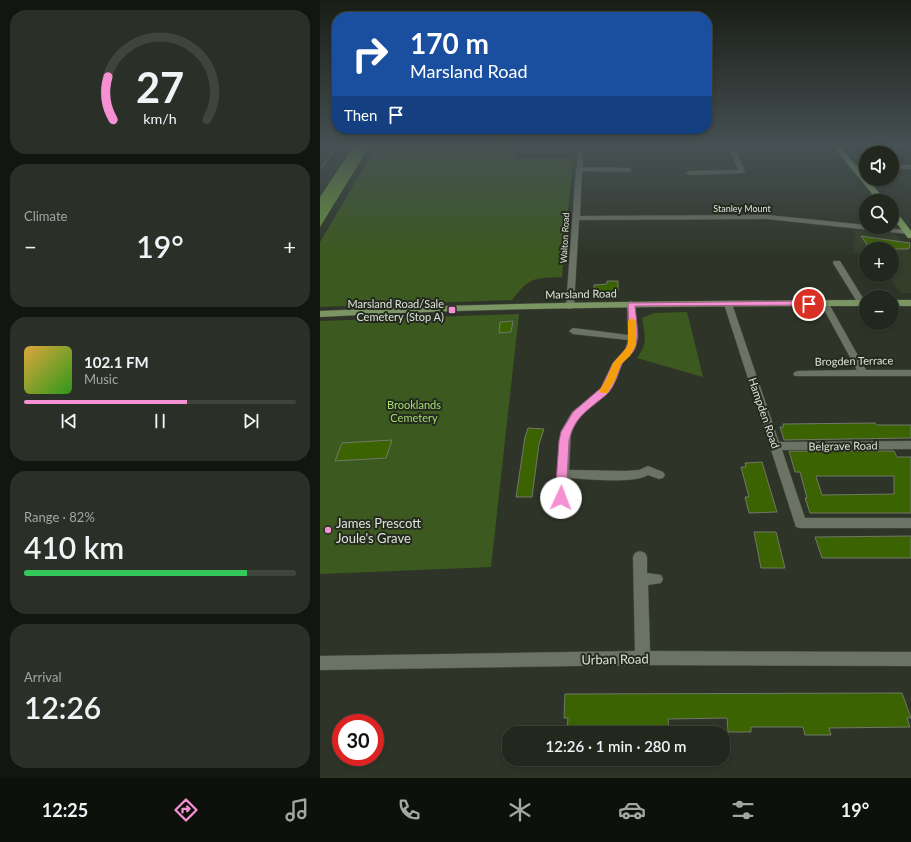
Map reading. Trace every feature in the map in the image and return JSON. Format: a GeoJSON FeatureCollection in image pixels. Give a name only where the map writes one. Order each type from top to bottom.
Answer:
{"type":"FeatureCollection","features":[{"type":"Feature","properties":{"kind":"highway"},"geometry":{"type":"LineString","coordinates":[[867,183],[876,194]]}},
{"type":"Feature","properties":{"kind":"highway"},"geometry":{"type":"LineString","coordinates":[[899,221],[909,234]]}},
{"type":"Feature","properties":{"kind":"main road"},"geometry":{"type":"LineString","coordinates":[[899,303],[911,302]]}},
{"type":"Feature","properties":{"kind":"main road","name":"Marsland Road"},"geometry":{"type":"LineString","coordinates":[[320,314],[407,310],[631,304],[859,303]]}},
{"type":"Feature","properties":{"kind":"street","name":"Walton Road"},"geometry":{"type":"LineString","coordinates":[[570,306],[577,183]]}},
{"type":"Feature","properties":{"kind":"street","name":"Stanley Mount"},"geometry":{"type":"LineString","coordinates":[[575,218],[767,218],[909,234]]}},
{"type":"Feature","properties":{"kind":"street"},"geometry":{"type":"LineString","coordinates":[[837,262],[859,295]]}},
{"type":"Feature","properties":{"kind":"street"},"geometry":{"type":"LineString","coordinates":[[561,498],[564,441],[570,423],[576,414],[605,390],[618,363],[630,349],[633,338],[631,304]]}},
{"type":"Feature","properties":{"kind":"street","name":"Hampden Road"},"geometry":{"type":"LineString","coordinates":[[728,304],[776,446],[800,523],[911,523]]}},
{"type":"Feature","properties":{"kind":"street"},"geometry":{"type":"LineString","coordinates":[[825,304],[863,373]]}},
{"type":"Feature","properties":{"kind":"street"},"geometry":{"type":"LineString","coordinates":[[571,330],[593,332],[615,337],[633,338]]}},
{"type":"Feature","properties":{"kind":"street","name":"Brogden Terrace"},"geometry":{"type":"LineString","coordinates":[[798,374],[911,373]]}},
{"type":"Feature","properties":{"kind":"street","name":"Belgrave Road"},"geometry":{"type":"LineString","coordinates":[[776,446],[911,445]]}},
{"type":"Feature","properties":{"kind":"street"},"geometry":{"type":"LineString","coordinates":[[562,474],[626,476],[641,474],[647,465],[659,475]]}},
{"type":"Feature","properties":{"kind":"street"},"geometry":{"type":"LineString","coordinates":[[640,557],[644,658]]}},
{"type":"Feature","properties":{"kind":"street"},"geometry":{"type":"LineString","coordinates":[[641,579],[656,579]]}},
{"type":"Feature","properties":{"kind":"street","name":"Urban Road"},"geometry":{"type":"LineString","coordinates":[[321,665],[644,658],[911,659]]}},
{"type":"Feature","properties":{"kind":"shaded area"},"geometry":{"type":"Polygon","coordinates":[[[329,183],[347,183],[320,227],[320,197],[329,183]]]}},
{"type":"Feature","properties":{"kind":"shaded area"},"geometry":{"type":"Polygon","coordinates":[[[855,228],[859,228],[859,234],[895,234],[911,254],[911,293],[901,293],[892,282],[899,282],[899,242],[859,242],[859,253],[853,253],[855,228]]]}},
{"type":"Feature","properties":{"kind":"green space"},"geometry":{"type":"Polygon","coordinates":[[[355,183],[571,183],[562,277],[533,280],[523,287],[512,300],[320,307],[320,242],[355,183]]]}},
{"type":"Feature","properties":{"kind":"green space"},"geometry":{"type":"Polygon","coordinates":[[[687,312],[703,377],[637,358],[643,348],[645,339],[642,318],[654,313],[687,312]]]}},
{"type":"Feature","properties":{"kind":"green space","name":"Brooklands Cemetery"},"geometry":{"type":"Polygon","coordinates":[[[519,314],[491,567],[320,574],[320,321],[519,314]]]}},
{"type":"Feature","properties":{"kind":"building"},"geometry":{"type":"Polygon","coordinates":[[[861,236],[910,243],[909,249],[899,249],[899,242],[865,242],[861,236]]]}},
{"type":"Feature","properties":{"kind":"building"},"geometry":{"type":"Polygon","coordinates":[[[607,281],[618,281],[618,291],[613,291],[613,294],[594,294],[594,285],[607,284],[607,281]]]}},
{"type":"Feature","properties":{"kind":"building"},"geometry":{"type":"Polygon","coordinates":[[[513,321],[511,332],[499,333],[500,322],[513,321]]]}},
{"type":"Feature","properties":{"kind":"building"},"geometry":{"type":"Polygon","coordinates":[[[875,423],[877,425],[911,425],[911,438],[784,440],[780,427],[784,427],[783,424],[875,423]]]}},
{"type":"Feature","properties":{"kind":"building"},"geometry":{"type":"Polygon","coordinates":[[[528,428],[544,429],[539,444],[532,497],[516,497],[525,437],[528,428]]]}},
{"type":"Feature","properties":{"kind":"building"},"geometry":{"type":"Polygon","coordinates":[[[392,440],[386,458],[335,461],[342,443],[392,440]]]}},
{"type":"Feature","properties":{"kind":"building"},"geometry":{"type":"Polygon","coordinates":[[[789,451],[894,451],[897,457],[911,457],[911,513],[810,513],[805,498],[807,498],[800,472],[795,472],[789,451]],[[816,476],[822,495],[894,494],[894,476],[816,476]]]}},
{"type":"Feature","properties":{"kind":"building"},"geometry":{"type":"Polygon","coordinates":[[[762,462],[777,512],[749,513],[745,497],[749,497],[741,467],[746,467],[745,463],[762,462]]]}},
{"type":"Feature","properties":{"kind":"building"},"geometry":{"type":"Polygon","coordinates":[[[754,532],[776,532],[785,568],[761,568],[754,532]]]}},
{"type":"Feature","properties":{"kind":"building"},"geometry":{"type":"Polygon","coordinates":[[[911,536],[911,558],[822,558],[815,537],[911,536]]]}},
{"type":"Feature","properties":{"kind":"building"},"geometry":{"type":"Polygon","coordinates":[[[902,693],[911,718],[907,718],[910,727],[829,728],[831,735],[805,735],[803,727],[751,727],[751,732],[730,732],[730,726],[728,726],[727,718],[668,719],[669,726],[567,726],[568,718],[564,718],[565,694],[902,693]]]}},
{"type":"Feature","properties":{"kind":"slow traffic"},"geometry":{"type":"LineString","coordinates":[[604,391],[611,380],[618,363],[627,354],[632,345],[632,321]]}},
{"type":"Feature","properties":{"kind":"place","name":"Marsland Road/Sale Cemetery (Stop A)"},"geometry":{"type":"Point","coordinates":[452,310]}},
{"type":"Feature","properties":{"kind":"place","name":"James Prescott Joule's Grave"},"geometry":{"type":"Point","coordinates":[328,530]}},
{"type":"Feature","properties":{"kind":"route"},"geometry":{"type":"LineString","coordinates":[[561,498],[564,441],[566,432],[576,414],[605,390],[618,363],[630,349],[633,338],[631,304],[809,304]]}}]}
